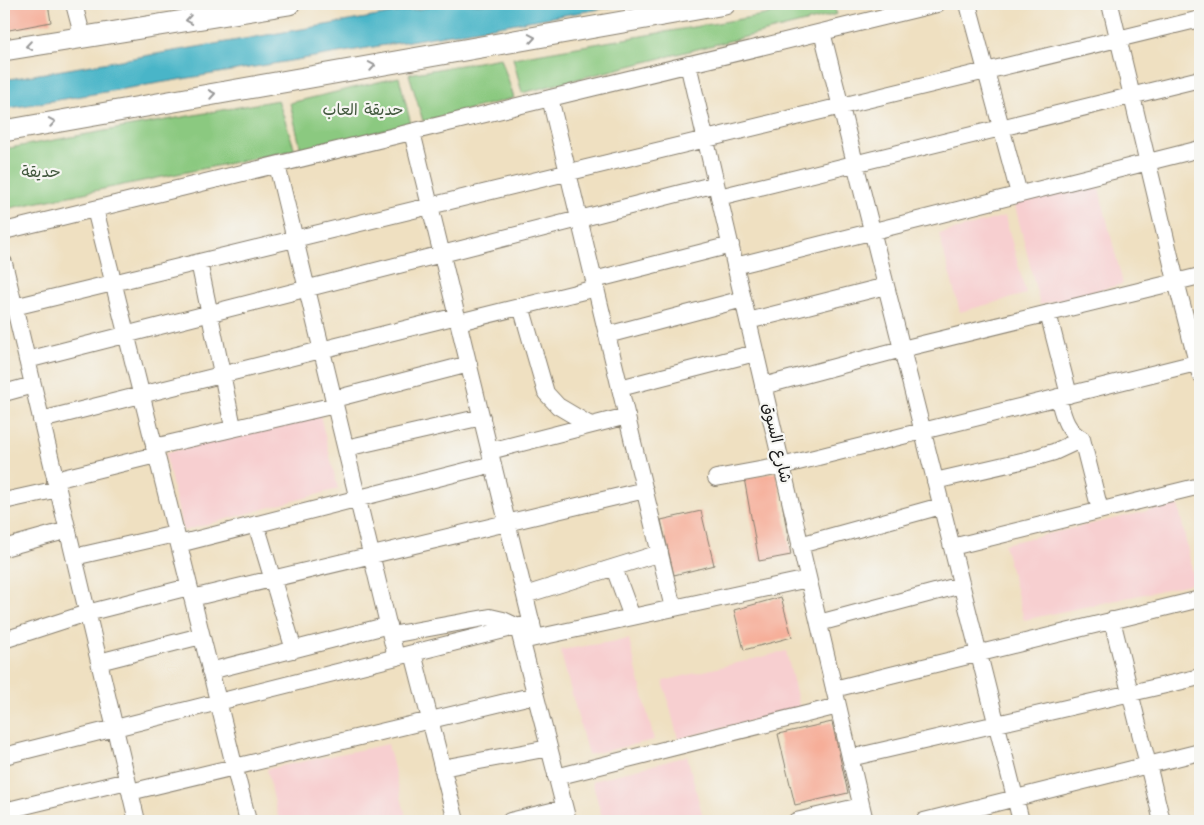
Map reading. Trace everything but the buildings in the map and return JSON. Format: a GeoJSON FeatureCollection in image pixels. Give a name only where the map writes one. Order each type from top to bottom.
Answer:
{"type":"FeatureCollection","features":[{"type":"Feature","properties":{"kind":"main road"},"geometry":{"type":"LineString","coordinates":[[4,50],[289,4]]}},
{"type":"Feature","properties":{"kind":"main road"},"geometry":{"type":"LineString","coordinates":[[4,131],[725,4]]}},
{"type":"Feature","properties":{"kind":"street"},"geometry":{"type":"LineString","coordinates":[[74,4],[83,38]]}},
{"type":"Feature","properties":{"kind":"street"},"geometry":{"type":"LineString","coordinates":[[4,232],[937,4]]}},
{"type":"Feature","properties":{"kind":"street"},"geometry":{"type":"LineString","coordinates":[[968,4],[1019,194]]}},
{"type":"Feature","properties":{"kind":"street"},"geometry":{"type":"LineString","coordinates":[[716,478],[782,466],[1064,396],[1199,366],[1176,281],[1110,4]]}},
{"type":"Feature","properties":{"kind":"street"},"geometry":{"type":"LineString","coordinates":[[14,307],[1200,19]]}},
{"type":"Feature","properties":{"kind":"street"},"geometry":{"type":"LineString","coordinates":[[822,32],[1021,821]]}},
{"type":"Feature","properties":{"kind":"street","name":"شارع السوق"},"geometry":{"type":"LineString","coordinates":[[688,64],[863,814]]}},
{"type":"Feature","properties":{"kind":"street"},"geometry":{"type":"LineString","coordinates":[[27,360],[580,219],[855,164],[1200,79]]}},
{"type":"Feature","properties":{"kind":"street"},"geometry":{"type":"LineString","coordinates":[[550,98],[673,608]]}},
{"type":"Feature","properties":{"kind":"street"},"geometry":{"type":"LineString","coordinates":[[412,132],[525,595],[526,632],[535,695],[566,815],[510,821]]}},
{"type":"Feature","properties":{"kind":"street"},"geometry":{"type":"LineString","coordinates":[[735,266],[1200,149]]}},
{"type":"Feature","properties":{"kind":"street"},"geometry":{"type":"LineString","coordinates":[[277,165],[396,657]]}},
{"type":"Feature","properties":{"kind":"street"},"geometry":{"type":"LineString","coordinates":[[95,209],[248,821]]}},
{"type":"Feature","properties":{"kind":"street"},"geometry":{"type":"LineString","coordinates":[[41,420],[141,394],[222,376],[322,349],[521,306],[730,245]]}},
{"type":"Feature","properties":{"kind":"street"},"geometry":{"type":"LineString","coordinates":[[199,262],[233,428]]}},
{"type":"Feature","properties":{"kind":"street"},"geometry":{"type":"LineString","coordinates":[[4,263],[137,821]]}},
{"type":"Feature","properties":{"kind":"street"},"geometry":{"type":"LineString","coordinates":[[763,386],[1200,276]]}},
{"type":"Feature","properties":{"kind":"street"},"geometry":{"type":"LineString","coordinates":[[748,321],[886,286]]}},
{"type":"Feature","properties":{"kind":"street"},"geometry":{"type":"LineString","coordinates":[[607,334],[743,299]]}},
{"type":"Feature","properties":{"kind":"street"},"geometry":{"type":"LineString","coordinates":[[521,306],[546,394],[558,406],[590,425]]}},
{"type":"Feature","properties":{"kind":"street"},"geometry":{"type":"LineString","coordinates":[[1048,313],[1064,396],[1066,422],[1070,431],[1082,439],[1100,510]]}},
{"type":"Feature","properties":{"kind":"street"},"geometry":{"type":"LineString","coordinates":[[620,388],[755,352]]}},
{"type":"Feature","properties":{"kind":"street"},"geometry":{"type":"LineString","coordinates":[[4,500],[233,428],[469,364]]}},
{"type":"Feature","properties":{"kind":"street"},"geometry":{"type":"LineString","coordinates":[[4,393],[33,385]]}},
{"type":"Feature","properties":{"kind":"street"},"geometry":{"type":"LineString","coordinates":[[74,557],[256,524],[492,458],[590,425],[627,416]]}},
{"type":"Feature","properties":{"kind":"street"},"geometry":{"type":"LineString","coordinates":[[346,448],[482,417]]}},
{"type":"Feature","properties":{"kind":"street"},"geometry":{"type":"LineString","coordinates":[[935,481],[1038,457],[1082,439]]}},
{"type":"Feature","properties":{"kind":"street"},"geometry":{"type":"LineString","coordinates":[[952,546],[1200,486]]}},
{"type":"Feature","properties":{"kind":"street"},"geometry":{"type":"LineString","coordinates":[[4,640],[87,613],[190,592],[273,579],[645,490]]}},
{"type":"Feature","properties":{"kind":"street"},"geometry":{"type":"LineString","coordinates":[[800,544],[941,506]]}},
{"type":"Feature","properties":{"kind":"street"},"geometry":{"type":"LineString","coordinates":[[256,524],[294,650]]}},
{"type":"Feature","properties":{"kind":"street"},"geometry":{"type":"LineString","coordinates":[[4,548],[68,530]]}},
{"type":"Feature","properties":{"kind":"street"},"geometry":{"type":"LineString","coordinates":[[525,595],[660,553]]}},
{"type":"Feature","properties":{"kind":"street"},"geometry":{"type":"LineString","coordinates":[[614,568],[632,617]]}},
{"type":"Feature","properties":{"kind":"street"},"geometry":{"type":"LineString","coordinates":[[4,756],[413,653],[526,632],[632,617],[808,579]]}},
{"type":"Feature","properties":{"kind":"street"},"geometry":{"type":"LineString","coordinates":[[819,623],[961,585]]}},
{"type":"Feature","properties":{"kind":"street"},"geometry":{"type":"LineString","coordinates":[[834,689],[1200,599]]}},
{"type":"Feature","properties":{"kind":"street"},"geometry":{"type":"LineString","coordinates":[[210,672],[294,650],[390,630],[490,616],[503,620],[526,632]]}},
{"type":"Feature","properties":{"kind":"street"},"geometry":{"type":"LineString","coordinates":[[1112,620],[1162,821]]}},
{"type":"Feature","properties":{"kind":"street"},"geometry":{"type":"LineString","coordinates":[[99,662],[201,636]]}},
{"type":"Feature","properties":{"kind":"street"},"geometry":{"type":"LineString","coordinates":[[413,653],[456,821]]}},
{"type":"Feature","properties":{"kind":"street"},"geometry":{"type":"LineString","coordinates":[[850,758],[1200,677]]}},
{"type":"Feature","properties":{"kind":"street"},"geometry":{"type":"LineString","coordinates":[[4,811],[234,767],[535,695]]}},
{"type":"Feature","properties":{"kind":"street"},"geometry":{"type":"LineString","coordinates":[[556,777],[838,706]]}},
{"type":"Feature","properties":{"kind":"street"},"geometry":{"type":"LineString","coordinates":[[442,768],[549,748]]}},
{"type":"Feature","properties":{"kind":"street"},"geometry":{"type":"LineString","coordinates":[[924,821],[1200,752]]}},
{"type":"Feature","properties":{"kind":"street"},"geometry":{"type":"LineString","coordinates":[[796,821],[863,814]]}},
{"type":"Feature","properties":{"kind":"shaded area"},"geometry":{"type":"Polygon","coordinates":[[[1097,181],[1123,284],[1040,305],[1014,202],[1097,181]]]}},
{"type":"Feature","properties":{"kind":"shaded area"},"geometry":{"type":"Polygon","coordinates":[[[1005,216],[1026,294],[960,312],[939,234],[1005,216]]]}},
{"type":"Feature","properties":{"kind":"shaded area"},"geometry":{"type":"Polygon","coordinates":[[[320,415],[338,489],[183,531],[165,453],[320,415]]]}},
{"type":"Feature","properties":{"kind":"shaded area"},"geometry":{"type":"Polygon","coordinates":[[[1178,504],[1195,583],[1024,620],[1004,544],[1178,504]]]}},
{"type":"Feature","properties":{"kind":"shaded area"},"geometry":{"type":"Polygon","coordinates":[[[629,639],[654,740],[588,755],[560,650],[629,639]]]}},
{"type":"Feature","properties":{"kind":"shaded area"},"geometry":{"type":"Polygon","coordinates":[[[786,651],[800,709],[678,739],[663,681],[786,651]]]}},
{"type":"Feature","properties":{"kind":"shaded area"},"geometry":{"type":"Polygon","coordinates":[[[388,744],[407,821],[279,821],[267,769],[388,744]]]}},
{"type":"Feature","properties":{"kind":"shaded area"},"geometry":{"type":"Polygon","coordinates":[[[687,756],[704,821],[603,821],[592,781],[687,756]]]}},
{"type":"Feature","properties":{"kind":"green space"},"geometry":{"type":"Polygon","coordinates":[[[832,4],[837,14],[522,93],[513,58],[832,4]]]}},
{"type":"Feature","properties":{"kind":"green space"},"geometry":{"type":"Polygon","coordinates":[[[501,58],[514,98],[423,121],[409,74],[501,58]]]}},
{"type":"Feature","properties":{"kind":"green space","name":"حديقة العاب"},"geometry":{"type":"Polygon","coordinates":[[[399,77],[411,124],[301,150],[290,103],[399,77]]]}},
{"type":"Feature","properties":{"kind":"green space","name":"حديقة"},"geometry":{"type":"Polygon","coordinates":[[[278,100],[295,150],[5,209],[4,149],[278,100]]]}},
{"type":"Feature","properties":{"kind":"water"},"geometry":{"type":"Polygon","coordinates":[[[448,4],[630,4],[4,109],[4,80],[448,4]]]}}]}
